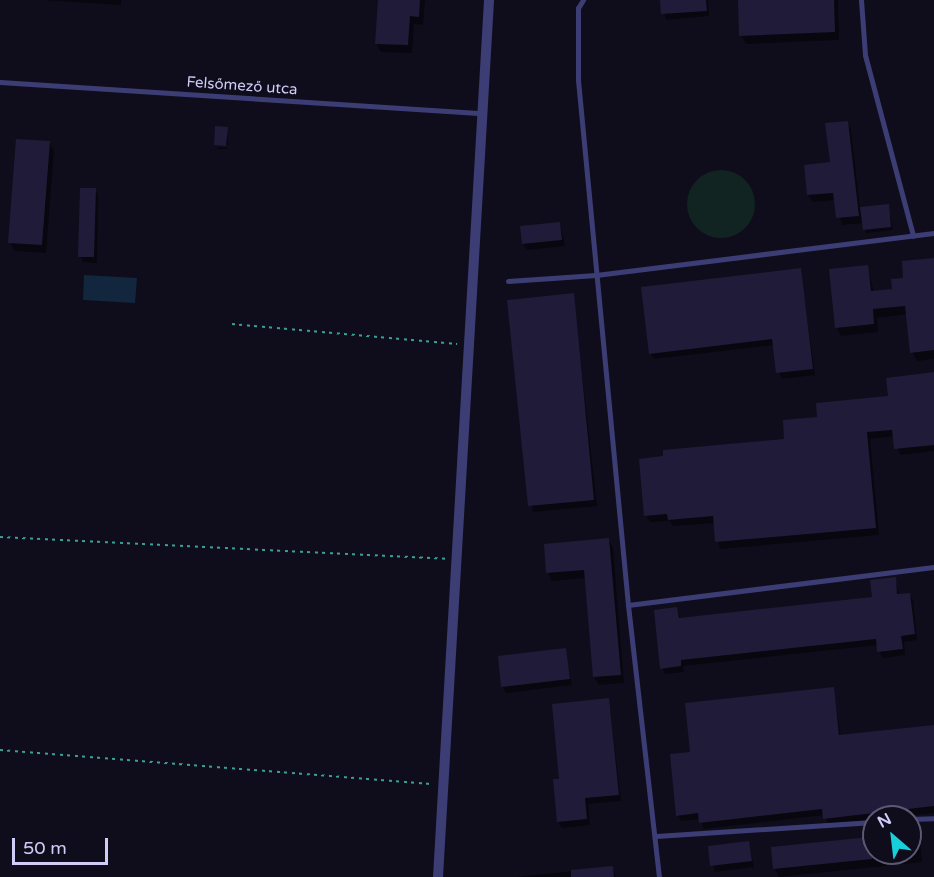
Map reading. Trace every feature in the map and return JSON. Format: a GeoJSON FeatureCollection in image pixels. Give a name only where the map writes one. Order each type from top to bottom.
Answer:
{"type":"FeatureCollection","features":[{"type":"Feature","properties":{"kind":"street"},"geometry":{"type":"LineString","coordinates":[[438,877],[489,0]]}},
{"type":"Feature","properties":{"kind":"lane"},"geometry":{"type":"LineString","coordinates":[[583,0],[578,8],[578,80],[628,605],[659,877]]}},
{"type":"Feature","properties":{"kind":"lane"},"geometry":{"type":"LineString","coordinates":[[861,0],[864,55],[913,236]]}},
{"type":"Feature","properties":{"kind":"lane","name":"Felsőmező utca"},"geometry":{"type":"LineString","coordinates":[[0,82],[482,113]]}},
{"type":"Feature","properties":{"kind":"lane"},"geometry":{"type":"LineString","coordinates":[[508,281],[596,275],[934,233]]}},
{"type":"Feature","properties":{"kind":"lane"},"geometry":{"type":"LineString","coordinates":[[628,605],[934,567]]}},
{"type":"Feature","properties":{"kind":"lane"},"geometry":{"type":"LineString","coordinates":[[656,836],[862,823]]}},
{"type":"Feature","properties":{"kind":"path"},"geometry":{"type":"LineString","coordinates":[[232,324],[469,345]]}},
{"type":"Feature","properties":{"kind":"path"},"geometry":{"type":"LineString","coordinates":[[0,537],[456,560]]}},
{"type":"Feature","properties":{"kind":"path"},"geometry":{"type":"LineString","coordinates":[[0,750],[443,785]]}},
{"type":"Feature","properties":{"kind":"green space"},"geometry":{"type":"Polygon","coordinates":[[[721,170],[734,173],[745,180],[752,191],[755,204],[752,217],[745,228],[734,235],[721,238],[708,235],[697,228],[690,217],[687,204],[690,191],[697,180],[708,173],[721,170]]]}},
{"type":"Feature","properties":{"kind":"water"},"geometry":{"type":"Polygon","coordinates":[[[84,275],[137,278],[135,303],[83,300],[84,275]]]}},
{"type":"Feature","properties":{"kind":"building"},"geometry":{"type":"Polygon","coordinates":[[[378,0],[420,0],[419,17],[410,16],[408,45],[375,44],[378,0]]]}},
{"type":"Feature","properties":{"kind":"building"},"geometry":{"type":"Polygon","coordinates":[[[660,0],[706,0],[707,11],[661,14],[660,0]]]}},
{"type":"Feature","properties":{"kind":"building"},"geometry":{"type":"Polygon","coordinates":[[[738,0],[834,0],[835,32],[739,36],[738,0]]]}},
{"type":"Feature","properties":{"kind":"building"},"geometry":{"type":"Polygon","coordinates":[[[848,121],[859,216],[836,218],[833,193],[807,195],[804,165],[830,162],[825,123],[848,121]]]}},
{"type":"Feature","properties":{"kind":"building"},"geometry":{"type":"Polygon","coordinates":[[[215,126],[228,127],[226,146],[214,145],[215,126]]]}},
{"type":"Feature","properties":{"kind":"building"},"geometry":{"type":"Polygon","coordinates":[[[16,139],[50,141],[42,245],[8,243],[16,139]]]}},
{"type":"Feature","properties":{"kind":"building"},"geometry":{"type":"Polygon","coordinates":[[[80,188],[96,188],[94,257],[78,257],[80,188]]]}},
{"type":"Feature","properties":{"kind":"building"},"geometry":{"type":"Polygon","coordinates":[[[889,204],[891,227],[863,230],[860,207],[889,204]]]}},
{"type":"Feature","properties":{"kind":"building"},"geometry":{"type":"Polygon","coordinates":[[[560,222],[562,240],[522,244],[520,226],[560,222]]]}},
{"type":"Feature","properties":{"kind":"building"},"geometry":{"type":"Polygon","coordinates":[[[934,258],[934,350],[910,353],[905,306],[873,309],[874,324],[835,328],[829,269],[868,265],[871,291],[892,289],[891,279],[903,278],[902,261],[934,258]]]}},
{"type":"Feature","properties":{"kind":"building"},"geometry":{"type":"Polygon","coordinates":[[[801,268],[813,369],[776,373],[772,339],[649,354],[641,287],[801,268]]]}},
{"type":"Feature","properties":{"kind":"building"},"geometry":{"type":"Polygon","coordinates":[[[574,293],[594,500],[528,506],[507,300],[574,293]]]}},
{"type":"Feature","properties":{"kind":"building"},"geometry":{"type":"Polygon","coordinates":[[[934,372],[934,445],[894,449],[892,430],[867,432],[876,528],[715,542],[713,516],[668,520],[667,514],[644,516],[639,459],[663,456],[663,450],[784,439],[783,420],[817,417],[816,403],[888,396],[886,378],[934,372]]]}},
{"type":"Feature","properties":{"kind":"building"},"geometry":{"type":"Polygon","coordinates":[[[609,538],[621,675],[593,677],[584,570],[546,573],[544,544],[609,538]]]}},
{"type":"Feature","properties":{"kind":"building"},"geometry":{"type":"Polygon","coordinates":[[[896,577],[897,594],[910,593],[915,634],[901,636],[903,649],[877,652],[876,639],[681,660],[681,666],[660,669],[654,610],[677,607],[679,618],[872,597],[870,580],[896,577]]]}},
{"type":"Feature","properties":{"kind":"building"},"geometry":{"type":"Polygon","coordinates":[[[566,648],[570,679],[501,687],[498,656],[566,648]]]}},
{"type":"Feature","properties":{"kind":"building"},"geometry":{"type":"Polygon","coordinates":[[[834,687],[839,735],[934,725],[934,806],[862,805],[862,814],[823,819],[822,809],[699,823],[698,813],[676,816],[670,754],[690,752],[685,703],[834,687]]]}},
{"type":"Feature","properties":{"kind":"building"},"geometry":{"type":"Polygon","coordinates":[[[609,698],[619,795],[585,798],[587,819],[557,822],[553,779],[559,779],[552,704],[609,698]]]}},
{"type":"Feature","properties":{"kind":"building"},"geometry":{"type":"Polygon","coordinates":[[[862,838],[862,860],[773,869],[771,847],[862,838]]]}},
{"type":"Feature","properties":{"kind":"building"},"geometry":{"type":"Polygon","coordinates":[[[749,841],[752,861],[710,866],[708,846],[749,841]]]}},
{"type":"Feature","properties":{"kind":"building"},"geometry":{"type":"Polygon","coordinates":[[[613,866],[614,877],[571,877],[571,870],[613,866]]]}}]}
